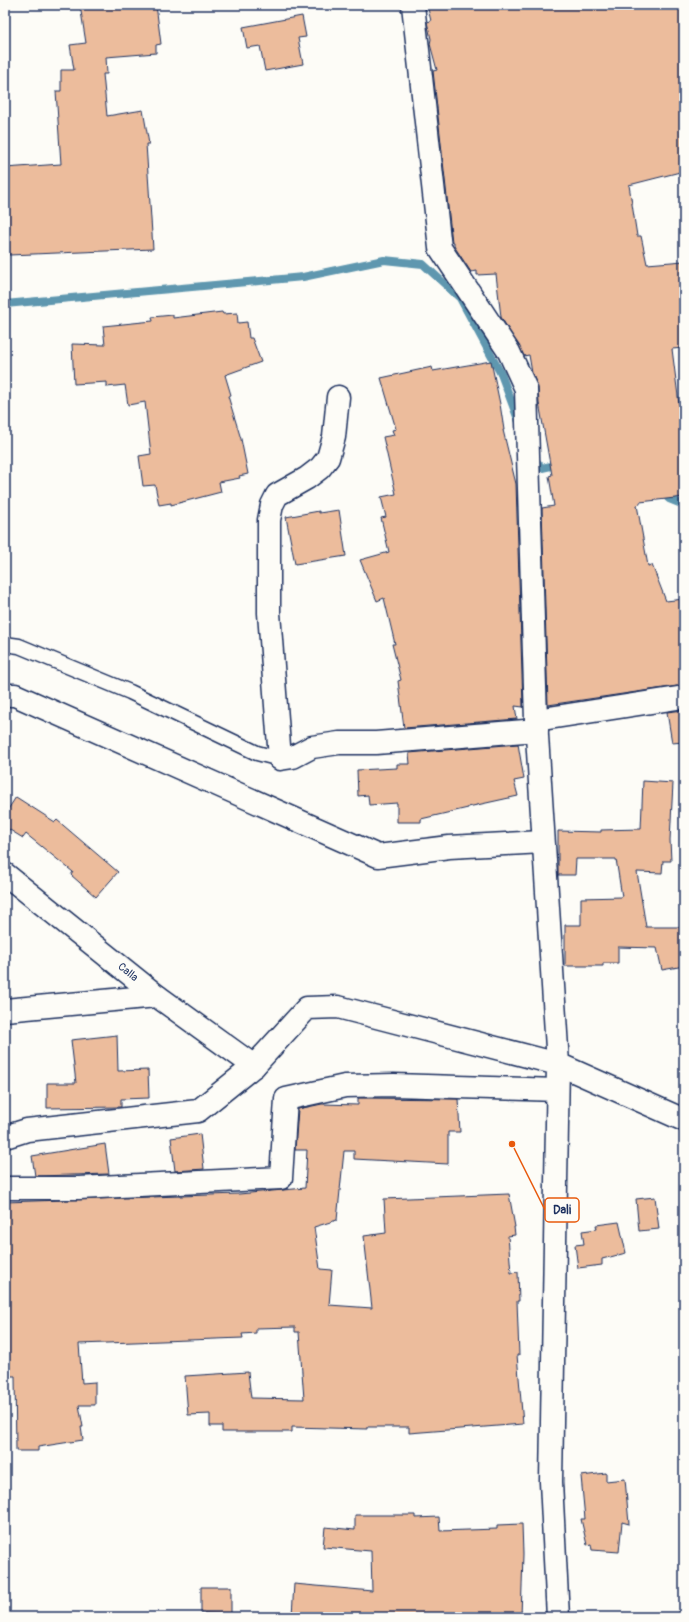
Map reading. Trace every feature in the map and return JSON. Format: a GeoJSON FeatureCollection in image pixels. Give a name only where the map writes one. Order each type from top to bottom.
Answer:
{"type":"FeatureCollection","features":[{"type":"Feature","properties":{"kind":"street"},"geometry":{"type":"LineString","coordinates":[[413,5],[440,248],[510,352],[526,390],[536,725],[558,1064],[551,1482],[558,1617]]}},
{"type":"Feature","properties":{"kind":"street"},"geometry":{"type":"LineString","coordinates":[[338,397],[334,437],[328,458],[307,478],[277,495],[272,505],[269,520],[269,613],[280,759],[293,757],[312,747],[338,743],[376,743],[536,725],[684,697]]}},
{"type":"Feature","properties":{"kind":"street"},"geometry":{"type":"LineString","coordinates":[[5,695],[15,695],[378,856],[449,848],[543,842]]}},
{"type":"Feature","properties":{"kind":"street","name":"Calla"},"geometry":{"type":"LineString","coordinates":[[5,874],[157,996],[254,1066]]}},
{"type":"Feature","properties":{"kind":"street"},"geometry":{"type":"LineString","coordinates":[[5,1010],[157,996]]}},
{"type":"Feature","properties":{"kind":"street"},"geometry":{"type":"LineString","coordinates":[[5,1137],[27,1130],[198,1111],[254,1066],[307,1008],[338,1007],[558,1064],[684,1120]]}},
{"type":"Feature","properties":{"kind":"street"},"geometry":{"type":"LineString","coordinates":[[5,1188],[79,1188],[281,1178],[286,1099],[344,1086],[394,1084],[557,1090]]}},
{"type":"Feature","properties":{"kind":"lane"},"geometry":{"type":"LineString","coordinates":[[5,644],[19,646],[130,692],[257,753],[280,759]]}},
{"type":"Feature","properties":{"kind":"building"},"geometry":{"type":"Polygon","coordinates":[[[80,5],[156,5],[161,44],[156,45],[156,53],[106,57],[107,74],[103,74],[107,116],[143,110],[149,144],[146,144],[153,249],[9,255],[9,252],[5,253],[5,168],[61,164],[56,91],[61,91],[61,70],[74,70],[70,45],[86,43],[80,5]]]}},
{"type":"Feature","properties":{"kind":"building"},"geometry":{"type":"Polygon","coordinates":[[[427,5],[684,5],[684,171],[629,185],[637,236],[641,236],[647,264],[684,261],[684,348],[672,349],[679,404],[684,403],[684,497],[640,502],[640,504],[637,505],[648,566],[652,565],[666,601],[684,599],[684,685],[548,705],[542,508],[554,506],[549,476],[552,475],[539,403],[538,388],[532,373],[529,355],[524,356],[501,317],[496,274],[477,275],[477,271],[471,272],[454,246],[454,242],[452,242],[433,71],[437,70],[430,44],[431,39],[427,22],[431,21],[427,5]]]}},
{"type":"Feature","properties":{"kind":"building"},"geometry":{"type":"Polygon","coordinates":[[[302,16],[306,37],[298,38],[303,64],[265,71],[260,46],[247,48],[243,27],[302,16]]]}},
{"type":"Feature","properties":{"kind":"building"},"geometry":{"type":"Polygon","coordinates":[[[222,312],[223,314],[237,313],[238,323],[247,322],[249,338],[252,338],[261,362],[225,375],[231,395],[228,396],[241,439],[248,474],[239,476],[240,478],[219,482],[221,492],[171,505],[171,503],[159,505],[155,485],[143,486],[139,456],[151,454],[145,402],[128,405],[125,385],[107,387],[107,382],[74,384],[72,344],[105,345],[103,326],[153,321],[152,317],[173,315],[173,318],[222,312]]]}},
{"type":"Feature","properties":{"kind":"building"},"geometry":{"type":"Polygon","coordinates":[[[491,361],[500,404],[503,430],[516,484],[523,707],[515,706],[517,719],[404,728],[398,681],[401,680],[392,644],[395,644],[384,598],[377,601],[360,560],[389,552],[381,518],[386,517],[381,497],[396,494],[383,437],[394,435],[392,430],[396,429],[381,378],[432,367],[433,371],[491,361]]]}},
{"type":"Feature","properties":{"kind":"building"},"geometry":{"type":"Polygon","coordinates":[[[339,510],[346,556],[295,564],[286,517],[319,511],[319,513],[339,510]]]}},
{"type":"Feature","properties":{"kind":"building"},"geometry":{"type":"Polygon","coordinates":[[[684,710],[684,742],[672,743],[667,712],[684,710]]]}},
{"type":"Feature","properties":{"kind":"building"},"geometry":{"type":"Polygon","coordinates":[[[518,744],[524,779],[514,781],[518,796],[421,819],[421,822],[397,822],[397,803],[369,805],[368,795],[358,796],[357,770],[397,768],[397,764],[410,764],[409,753],[518,744]]]}},
{"type":"Feature","properties":{"kind":"building"},"geometry":{"type":"Polygon","coordinates":[[[643,781],[673,783],[670,840],[671,861],[663,861],[662,873],[637,872],[646,927],[684,927],[684,966],[662,970],[657,948],[618,947],[618,963],[603,963],[603,966],[565,966],[565,925],[581,925],[581,898],[622,897],[616,859],[576,859],[575,875],[558,875],[558,831],[601,832],[601,830],[641,829],[643,781]]]}},
{"type":"Feature","properties":{"kind":"building"},"geometry":{"type":"Polygon","coordinates":[[[16,797],[55,822],[57,820],[118,872],[96,897],[71,875],[73,872],[26,834],[23,838],[5,827],[5,814],[16,797]]]}},
{"type":"Feature","properties":{"kind":"building"},"geometry":{"type":"Polygon","coordinates":[[[117,1035],[118,1071],[148,1070],[149,1098],[121,1099],[121,1107],[47,1108],[47,1083],[76,1083],[71,1040],[117,1035]]]}},
{"type":"Feature","properties":{"kind":"building"},"geometry":{"type":"Polygon","coordinates":[[[358,1098],[458,1099],[460,1132],[448,1132],[448,1164],[354,1159],[354,1151],[344,1151],[337,1220],[314,1227],[320,1269],[332,1270],[329,1305],[372,1308],[364,1236],[386,1233],[384,1199],[509,1194],[515,1227],[515,1235],[508,1236],[511,1273],[518,1272],[519,1301],[517,1301],[519,1355],[517,1355],[523,1424],[409,1433],[409,1427],[367,1427],[367,1429],[292,1427],[292,1432],[222,1432],[222,1426],[210,1426],[210,1414],[188,1415],[185,1376],[248,1372],[251,1398],[304,1399],[299,1332],[295,1332],[295,1327],[256,1328],[256,1333],[242,1334],[243,1338],[79,1344],[82,1383],[95,1382],[95,1405],[79,1405],[83,1427],[81,1427],[83,1440],[38,1447],[38,1451],[16,1451],[15,1376],[5,1376],[5,1202],[239,1194],[305,1188],[307,1150],[295,1150],[298,1109],[322,1104],[358,1105],[358,1098]]]}},
{"type":"Feature","properties":{"kind":"building"},"geometry":{"type":"Polygon","coordinates":[[[200,1134],[204,1169],[175,1171],[171,1138],[200,1134]]]}},
{"type":"Feature","properties":{"kind":"building"},"geometry":{"type":"Polygon","coordinates":[[[105,1144],[109,1174],[35,1176],[32,1156],[105,1144]]]}},
{"type":"Feature","properties":{"kind":"building"},"geometry":{"type":"Polygon","coordinates":[[[655,1197],[659,1229],[639,1231],[636,1199],[655,1197]]]}},
{"type":"Feature","properties":{"kind":"building"},"geometry":{"type":"Polygon","coordinates":[[[619,1222],[626,1253],[602,1259],[602,1265],[578,1268],[575,1245],[584,1244],[582,1231],[597,1229],[596,1225],[619,1222]]]}},
{"type":"Feature","properties":{"kind":"building"},"geometry":{"type":"Polygon","coordinates":[[[606,1473],[606,1481],[625,1479],[629,1524],[622,1522],[619,1552],[592,1550],[591,1544],[587,1545],[581,1519],[585,1519],[581,1476],[606,1473]]]}},
{"type":"Feature","properties":{"kind":"building"},"geometry":{"type":"Polygon","coordinates":[[[355,1515],[415,1515],[415,1518],[439,1517],[440,1531],[497,1529],[497,1525],[522,1524],[523,1554],[521,1617],[320,1617],[292,1615],[294,1584],[372,1591],[371,1551],[323,1547],[325,1527],[355,1530],[355,1515]]]}},
{"type":"Feature","properties":{"kind":"building"},"geometry":{"type":"Polygon","coordinates":[[[201,1587],[231,1587],[231,1614],[201,1613],[201,1587]]]}},
{"type":"Feature","properties":{"kind":"waterway"},"geometry":{"type":"LineString","coordinates":[[5,304],[303,277],[384,260],[423,264],[460,298],[501,374],[519,422]]}},
{"type":"Feature","properties":{"kind":"waterway"},"geometry":{"type":"LineString","coordinates":[[533,457],[542,468],[560,464]]}},
{"type":"Feature","properties":{"kind":"waterway"},"geometry":{"type":"LineString","coordinates":[[661,491],[669,499],[684,505]]}},
{"type":"Feature","properties":{"kind":"place","name":"Dali"},"geometry":{"type":"Point","coordinates":[512,1144]}}]}
